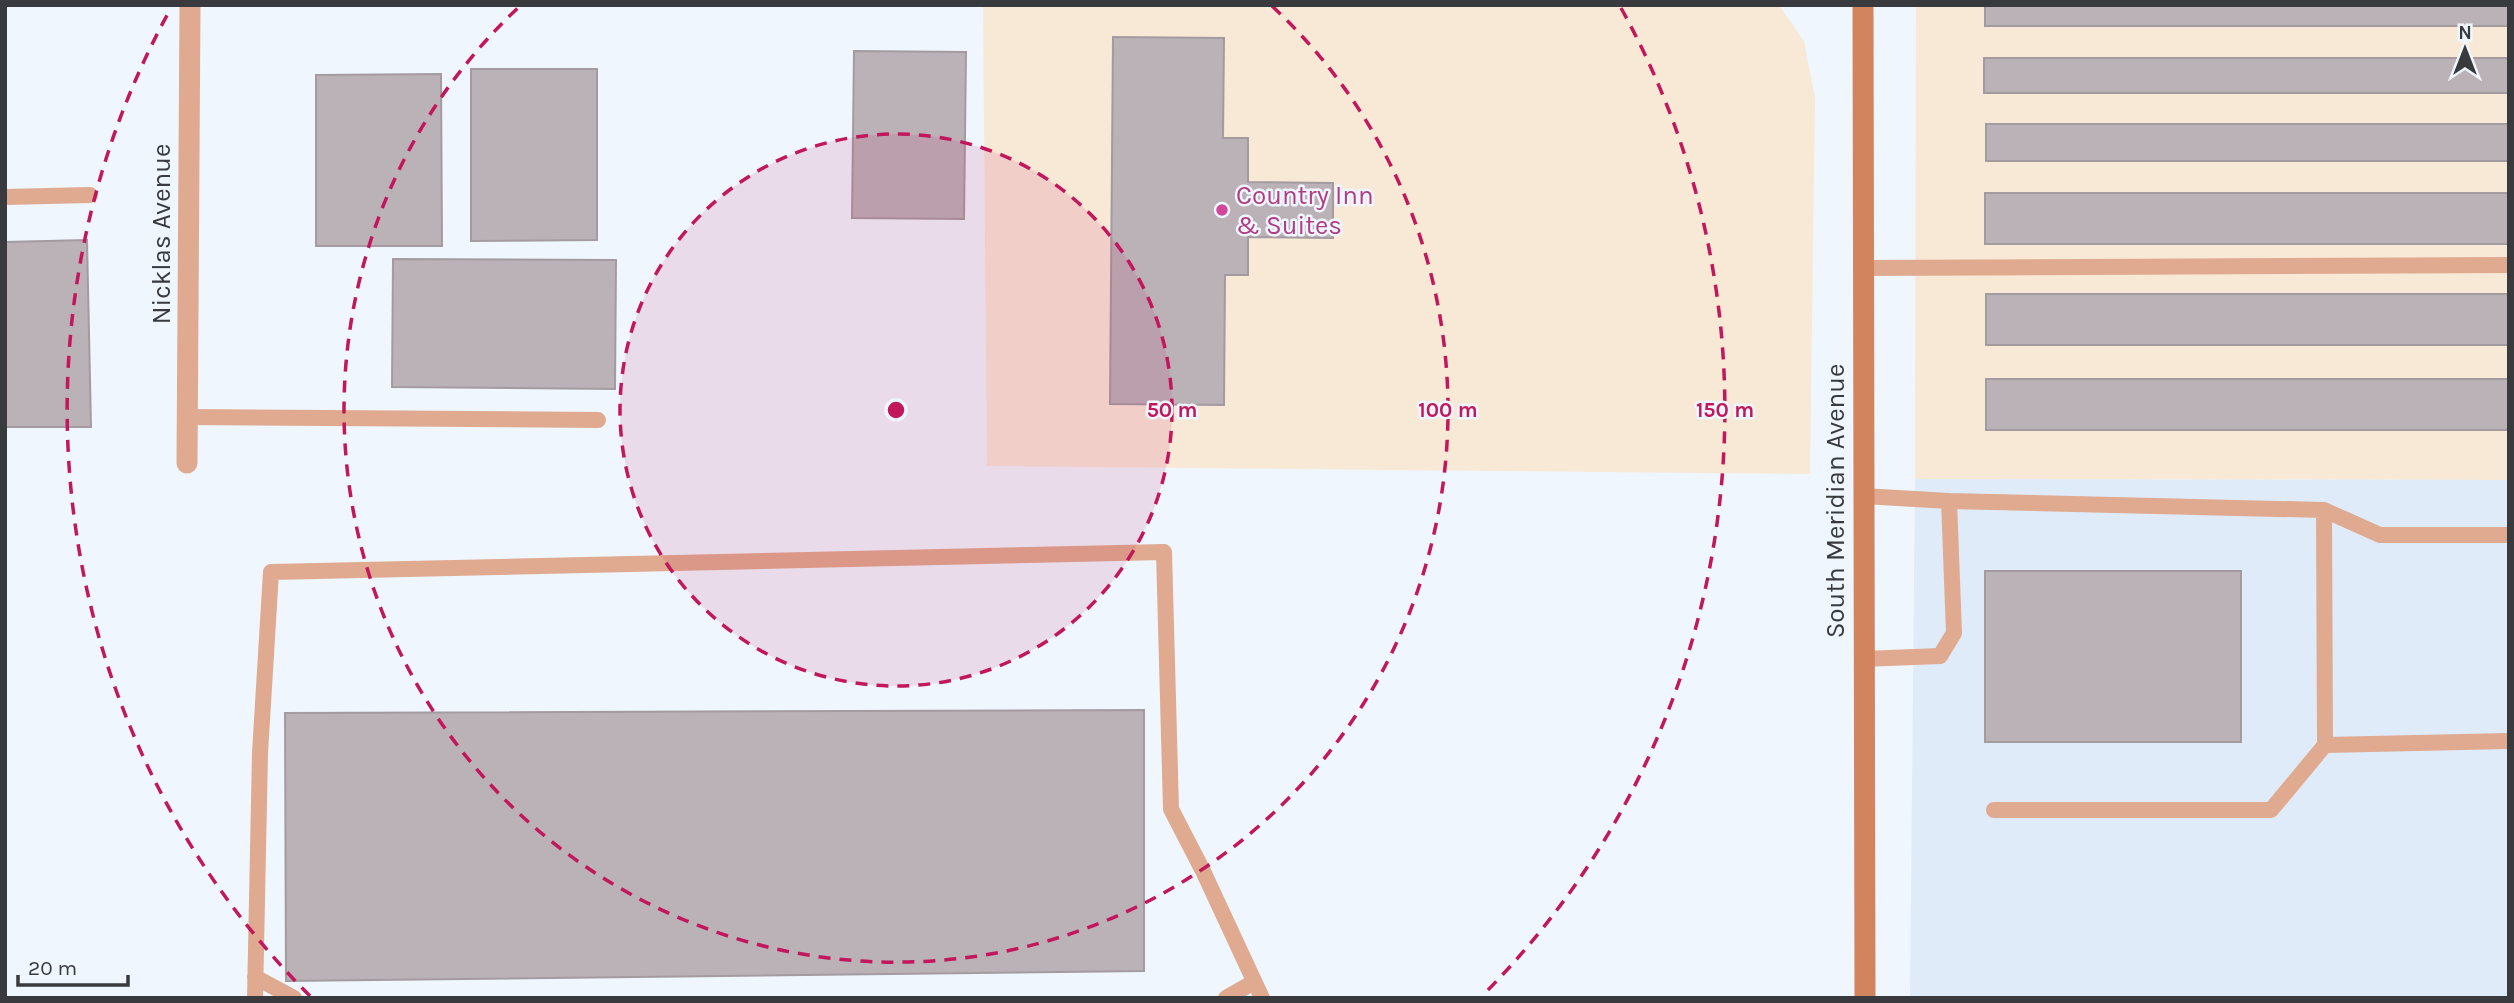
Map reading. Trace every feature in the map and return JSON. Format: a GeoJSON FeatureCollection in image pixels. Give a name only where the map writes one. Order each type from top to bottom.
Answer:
{"type":"FeatureCollection","features":[{"type":"Feature","properties":{"kind":"main road","name":"South Meridian Avenue"},"geometry":{"type":"LineString","coordinates":[[1863,5],[1865,998]]}},
{"type":"Feature","properties":{"kind":"street","name":"Nicklas Avenue"},"geometry":{"type":"LineString","coordinates":[[187,463],[190,5]]}},
{"type":"Feature","properties":{"kind":"lane"},"geometry":{"type":"LineString","coordinates":[[5,197],[90,195]]}},
{"type":"Feature","properties":{"kind":"lane"},"geometry":{"type":"LineString","coordinates":[[1863,268],[2509,265]]}},
{"type":"Feature","properties":{"kind":"lane"},"geometry":{"type":"LineString","coordinates":[[187,417],[598,420]]}},
{"type":"Feature","properties":{"kind":"lane"},"geometry":{"type":"LineString","coordinates":[[1863,496],[1949,501],[2324,510],[2380,535],[2509,535]]}},
{"type":"Feature","properties":{"kind":"lane"},"geometry":{"type":"LineString","coordinates":[[1863,659],[1940,656],[1954,633],[1949,501]]}},
{"type":"Feature","properties":{"kind":"lane"},"geometry":{"type":"LineString","coordinates":[[1994,810],[2271,810],[2325,745],[2324,510]]}},
{"type":"Feature","properties":{"kind":"lane"},"geometry":{"type":"LineString","coordinates":[[255,998],[260,752],[271,572],[1164,552],[1171,809],[1262,998]]}},
{"type":"Feature","properties":{"kind":"lane"},"geometry":{"type":"LineString","coordinates":[[2325,745],[2509,741]]}},
{"type":"Feature","properties":{"kind":"lane"},"geometry":{"type":"LineString","coordinates":[[256,977],[294,998]]}},
{"type":"Feature","properties":{"kind":"lane"},"geometry":{"type":"LineString","coordinates":[[1226,998],[1255,982]]}},
{"type":"Feature","properties":{"kind":"shaded area"},"geometry":{"type":"Polygon","coordinates":[[[983,5],[1779,5],[1804,41],[1815,98],[1810,474],[987,466],[983,5]]]}},
{"type":"Feature","properties":{"kind":"shaded area"},"geometry":{"type":"Polygon","coordinates":[[[1916,5],[2509,5],[2509,480],[1915,479],[1916,5]]]}},
{"type":"Feature","properties":{"kind":"shaded area"},"geometry":{"type":"Polygon","coordinates":[[[1915,479],[2509,480],[2509,998],[1910,998],[1915,479]]]}},
{"type":"Feature","properties":{"kind":"building"},"geometry":{"type":"Polygon","coordinates":[[[1985,5],[2509,5],[2509,26],[1985,26],[1985,5]]]}},
{"type":"Feature","properties":{"kind":"building","name":"Country Inn & Suites"},"geometry":{"type":"Polygon","coordinates":[[[1113,37],[1224,38],[1223,138],[1248,138],[1248,182],[1333,183],[1333,238],[1248,237],[1248,275],[1225,275],[1224,405],[1110,404],[1113,37]]]}},
{"type":"Feature","properties":{"kind":"building"},"geometry":{"type":"Polygon","coordinates":[[[854,51],[966,52],[964,219],[852,218],[854,51]]]}},
{"type":"Feature","properties":{"kind":"building"},"geometry":{"type":"Polygon","coordinates":[[[1984,58],[2509,58],[2509,93],[1984,93],[1984,58]]]}},
{"type":"Feature","properties":{"kind":"building"},"geometry":{"type":"Polygon","coordinates":[[[471,69],[597,69],[597,240],[471,241],[471,69]]]}},
{"type":"Feature","properties":{"kind":"building"},"geometry":{"type":"Polygon","coordinates":[[[441,74],[442,246],[316,246],[316,75],[441,74]]]}},
{"type":"Feature","properties":{"kind":"building"},"geometry":{"type":"Polygon","coordinates":[[[1986,124],[2509,124],[2509,161],[1986,161],[1986,124]]]}},
{"type":"Feature","properties":{"kind":"building"},"geometry":{"type":"Polygon","coordinates":[[[1985,193],[2509,193],[2509,244],[1985,244],[1985,193]]]}},
{"type":"Feature","properties":{"kind":"building"},"geometry":{"type":"Polygon","coordinates":[[[87,240],[91,427],[5,427],[5,242],[87,240]]]}},
{"type":"Feature","properties":{"kind":"building"},"geometry":{"type":"Polygon","coordinates":[[[393,259],[616,260],[615,389],[392,387],[393,259]]]}},
{"type":"Feature","properties":{"kind":"building"},"geometry":{"type":"Polygon","coordinates":[[[1986,294],[2509,294],[2509,345],[1986,345],[1986,294]]]}},
{"type":"Feature","properties":{"kind":"building"},"geometry":{"type":"Polygon","coordinates":[[[1986,379],[2509,379],[2509,430],[1986,430],[1986,379]]]}},
{"type":"Feature","properties":{"kind":"building"},"geometry":{"type":"Polygon","coordinates":[[[1985,571],[2241,571],[2241,742],[1985,742],[1985,571]]]}},
{"type":"Feature","properties":{"kind":"building"},"geometry":{"type":"Polygon","coordinates":[[[1144,710],[1144,971],[286,981],[285,713],[1144,710]]]}},
{"type":"Feature","properties":{"kind":"place","name":"Country Inn & Suites"},"geometry":{"type":"Point","coordinates":[1222,210]}}]}
